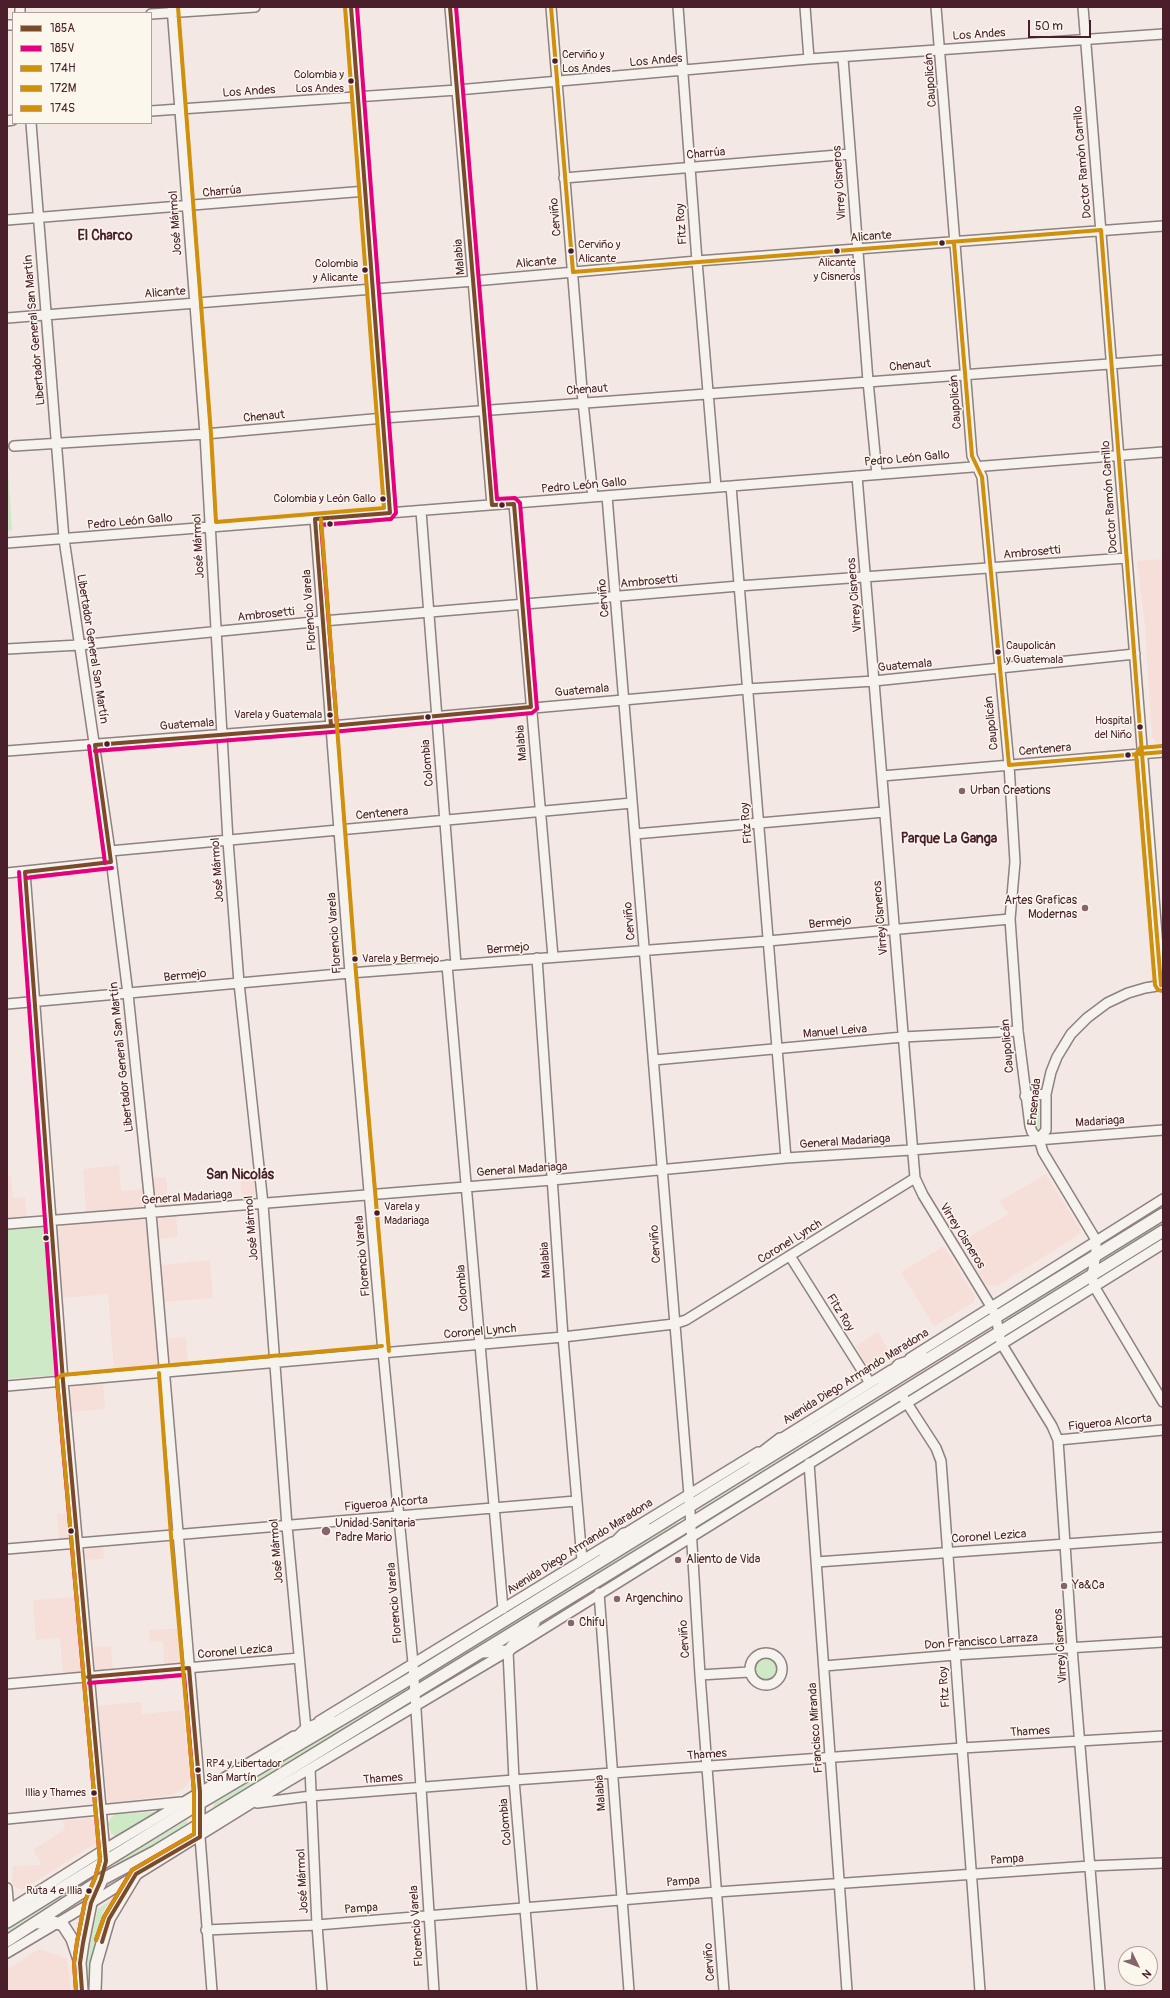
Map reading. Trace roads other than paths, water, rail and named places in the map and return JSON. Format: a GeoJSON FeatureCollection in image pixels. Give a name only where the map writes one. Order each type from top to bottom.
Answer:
{"type":"FeatureCollection","features":[{"type":"Feature","properties":{"kind":"main road","name":"Avenida Diego Armando Maradona"},"geometry":{"type":"LineString","coordinates":[[7,1922],[106,1861],[200,1798],[274,1759],[414,1677],[587,1564],[656,1527],[872,1388],[942,1350],[994,1312],[1096,1256],[1163,1214]]}},
{"type":"Feature","properties":{"kind":"main road"},"geometry":{"type":"LineString","coordinates":[[7,1941],[102,1880],[200,1824],[478,1652],[903,1398],[999,1332],[1093,1281],[1163,1231]]}},
{"type":"Feature","properties":{"kind":"main road"},"geometry":{"type":"LineString","coordinates":[[872,1388],[899,1365],[942,1350]]}},
{"type":"Feature","properties":{"kind":"main road"},"geometry":{"type":"LineString","coordinates":[[689,1507],[780,1440]]}},
{"type":"Feature","properties":{"kind":"main road"},"geometry":{"type":"LineString","coordinates":[[587,1564],[624,1534],[656,1527]]}},
{"type":"Feature","properties":{"kind":"main road"},"geometry":{"type":"LineString","coordinates":[[478,1652],[508,1651],[544,1613]]}},
{"type":"Feature","properties":{"kind":"main road"},"geometry":{"type":"LineString","coordinates":[[274,1759],[306,1729],[357,1710]]}},
{"type":"Feature","properties":{"kind":"main road"},"geometry":{"type":"LineString","coordinates":[[95,1991],[96,1964],[109,1919],[136,1874],[156,1850]]}},
{"type":"Feature","properties":{"kind":"main road"},"geometry":{"type":"LineString","coordinates":[[82,1991],[80,1964],[91,1903],[102,1880],[106,1861]]}},
{"type":"Feature","properties":{"kind":"main road"},"geometry":{"type":"LineString","coordinates":[[32,1925],[47,1920],[58,1922],[67,1930],[80,1964]]}},
{"type":"Feature","properties":{"kind":"street"},"geometry":{"type":"LineString","coordinates":[[152,14],[172,10],[255,7]]}},
{"type":"Feature","properties":{"kind":"street"},"geometry":{"type":"LineString","coordinates":[[351,7],[374,288],[390,513]]}},
{"type":"Feature","properties":{"kind":"street","name":"Malabia"},"geometry":{"type":"LineString","coordinates":[[450,7],[492,505]]}},
{"type":"Feature","properties":{"kind":"street","name":"Cerviño"},"geometry":{"type":"LineString","coordinates":[[551,7],[583,402],[593,497]]}},
{"type":"Feature","properties":{"kind":"street","name":"Fitz Roy"},"geometry":{"type":"LineString","coordinates":[[678,7],[716,487]]}},
{"type":"Feature","properties":{"kind":"street"},"geometry":{"type":"LineString","coordinates":[[805,7],[809,59]]}},
{"type":"Feature","properties":{"kind":"street","name":"Caupolicán"},"geometry":{"type":"LineString","coordinates":[[936,7],[941,50],[954,243],[972,456],[982,477],[1009,765],[1015,862],[1010,919],[1018,1031],[1025,1096],[1032,1132],[1039,1139],[1043,1152],[1096,1240]]}},
{"type":"Feature","properties":{"kind":"street","name":"Doctor Ramón Carrillo"},"geometry":{"type":"LineString","coordinates":[[1083,7],[1126,558],[1162,985]]}},
{"type":"Feature","properties":{"kind":"street","name":"José Mármol"},"geometry":{"type":"LineString","coordinates":[[172,10],[193,303],[205,434],[228,841],[239,983],[263,1204],[287,1526],[306,1729]]}},
{"type":"Feature","properties":{"kind":"street","name":"Los Andes"},"geometry":{"type":"LineString","coordinates":[[152,111],[457,90],[809,59],[843,58],[1163,34]]}},
{"type":"Feature","properties":{"kind":"street","name":"Virrey Cisneros"},"geometry":{"type":"LineString","coordinates":[[843,58],[857,250],[877,474]]}},
{"type":"Feature","properties":{"kind":"street","name":"Libertador General San Martín"},"geometry":{"type":"LineString","coordinates":[[31,124],[64,539],[110,851],[128,994],[151,1213],[200,1798],[200,1836],[206,1930],[212,1991]]}},
{"type":"Feature","properties":{"kind":"street","name":"Charrúa"},"geometry":{"type":"LineString","coordinates":[[564,178],[850,154]]}},
{"type":"Feature","properties":{"kind":"street","name":"Charrúa"},"geometry":{"type":"LineString","coordinates":[[7,220],[186,207],[366,191]]}},
{"type":"Feature","properties":{"kind":"street","name":"Alicante"},"geometry":{"type":"LineString","coordinates":[[7,318],[474,281],[697,261],[954,243],[1163,226]]}},
{"type":"Feature","properties":{"kind":"street","name":"Chenaut"},"geometry":{"type":"LineString","coordinates":[[14,446],[205,434],[583,402],[708,394],[966,373],[1163,360]]}},
{"type":"Feature","properties":{"kind":"street","name":"Pedro León Gallo"},"geometry":{"type":"LineString","coordinates":[[7,543],[1163,452]]}},
{"type":"Feature","properties":{"kind":"street","name":"Virrey Cisneros"},"geometry":{"type":"LineString","coordinates":[[857,476],[884,812],[895,928],[911,1150],[915,1178],[923,1195],[994,1312],[1001,1343],[1052,1426],[1058,1440],[1072,1648],[1100,1991]]}},
{"type":"Feature","properties":{"kind":"street","name":"Fitz Roy"},"geometry":{"type":"LineString","coordinates":[[732,486],[738,586],[786,1158]]}},
{"type":"Feature","properties":{"kind":"street","name":"Cerviño"},"geometry":{"type":"LineString","coordinates":[[607,496],[689,1495],[700,1675],[724,1991]]}},
{"type":"Feature","properties":{"kind":"street","name":"Malabia"},"geometry":{"type":"LineString","coordinates":[[514,504],[552,957]]}},
{"type":"Feature","properties":{"kind":"street","name":"Colombia"},"geometry":{"type":"LineString","coordinates":[[421,511],[436,716],[446,821],[452,965],[467,1186],[479,1344],[503,1609]]}},
{"type":"Feature","properties":{"kind":"street","name":"Florencio Varela"},"geometry":{"type":"LineString","coordinates":[[316,519],[350,973],[383,1352],[400,1515],[413,1663],[414,1706],[434,1991]]}},
{"type":"Feature","properties":{"kind":"street","name":"Ambrosetti"},"geometry":{"type":"LineString","coordinates":[[7,649],[79,644],[323,621],[738,586],[1126,558]]}},
{"type":"Feature","properties":{"kind":"street","name":"Guatemala"},"geometry":{"type":"LineString","coordinates":[[7,751],[331,726],[531,707],[747,689],[874,681],[1134,654]]}},
{"type":"Feature","properties":{"kind":"street","name":"Centenera"},"geometry":{"type":"LineString","coordinates":[[882,776],[1163,752]]}},
{"type":"Feature","properties":{"kind":"street","name":"Centenera"},"geometry":{"type":"LineString","coordinates":[[110,851],[446,821],[540,810],[632,803]]}},
{"type":"Feature","properties":{"kind":"street"},"geometry":{"type":"LineString","coordinates":[[635,834],[884,812]]}},
{"type":"Feature","properties":{"kind":"street"},"geometry":{"type":"LineString","coordinates":[[7,873],[111,862]]}},
{"type":"Feature","properties":{"kind":"street"},"geometry":{"type":"LineString","coordinates":[[25,872],[63,1381],[88,1677],[106,1861]]}},
{"type":"Feature","properties":{"kind":"street","name":"Bermejo"},"geometry":{"type":"LineString","coordinates":[[7,1004],[350,973],[645,949],[768,941],[895,928],[1010,919]]}},
{"type":"Feature","properties":{"kind":"street","name":"Malabia"},"geometry":{"type":"LineString","coordinates":[[537,958],[563,1337],[576,1501],[587,1564]]}},
{"type":"Feature","properties":{"kind":"street","name":"Ensenada"},"geometry":{"type":"LineString","coordinates":[[1039,1139],[1046,1130],[1046,1094],[1051,1072],[1057,1057],[1071,1034],[1087,1018],[1107,1003],[1128,993],[1162,985]]}},
{"type":"Feature","properties":{"kind":"street","name":"Manuel Leiva"},"geometry":{"type":"LineString","coordinates":[[654,1060],[903,1038],[1018,1031]]}},
{"type":"Feature","properties":{"kind":"street"},"geometry":{"type":"LineString","coordinates":[[1025,1096],[1046,1094]]}},
{"type":"Feature","properties":{"kind":"street","name":"Madariaga"},"geometry":{"type":"LineString","coordinates":[[1039,1139],[1163,1130]]}},
{"type":"Feature","properties":{"kind":"street","name":"General Madariaga"},"geometry":{"type":"LineString","coordinates":[[7,1224],[552,1180],[786,1158],[911,1150],[1039,1139]]}},
{"type":"Feature","properties":{"kind":"street","name":"Coronel Lynch"},"geometry":{"type":"LineString","coordinates":[[7,1386],[563,1337],[674,1324],[686,1320],[915,1178]]}},
{"type":"Feature","properties":{"kind":"street","name":"Avenida Diego Armando Maradona"},"geometry":{"type":"LineString","coordinates":[[899,1365],[994,1312],[1096,1240],[1163,1199]]}},
{"type":"Feature","properties":{"kind":"street"},"geometry":{"type":"LineString","coordinates":[[1096,1240],[1093,1281],[1163,1402]]}},
{"type":"Feature","properties":{"kind":"street"},"geometry":{"type":"LineString","coordinates":[[7,1953],[91,1903],[252,1803],[508,1651],[809,1463],[903,1398],[1001,1343],[1093,1281],[1163,1244]]}},
{"type":"Feature","properties":{"kind":"street","name":"Fitz Roy"},"geometry":{"type":"LineString","coordinates":[[790,1256],[872,1388]]}},
{"type":"Feature","properties":{"kind":"street","name":"Avenida Diego Armando Maradona"},"geometry":{"type":"LineString","coordinates":[[624,1534],[780,1440],[872,1388]]}},
{"type":"Feature","properties":{"kind":"street","name":"Fitz Roy"},"geometry":{"type":"LineString","coordinates":[[903,1398],[939,1455],[948,1553],[980,1991]]}},
{"type":"Feature","properties":{"kind":"street","name":"Figueroa Alcorta"},"geometry":{"type":"LineString","coordinates":[[1058,1440],[1163,1430]]}},
{"type":"Feature","properties":{"kind":"street","name":"Francisco Miranda"},"geometry":{"type":"LineString","coordinates":[[809,1463],[838,1884],[847,1991]]}},
{"type":"Feature","properties":{"kind":"street","name":"Figueroa Alcorta"},"geometry":{"type":"LineString","coordinates":[[7,1549],[576,1501]]}},
{"type":"Feature","properties":{"kind":"street","name":"Coronel Lezica"},"geometry":{"type":"LineString","coordinates":[[816,1562],[1163,1537]]}},
{"type":"Feature","properties":{"kind":"street","name":"Avenida Diego Armando Maradona"},"geometry":{"type":"LineString","coordinates":[[8,1910],[105,1849],[184,1802],[200,1798],[306,1729],[503,1609],[587,1564]]}},
{"type":"Feature","properties":{"kind":"street","name":"Malabia"},"geometry":{"type":"LineString","coordinates":[[599,1593],[629,1991]]}},
{"type":"Feature","properties":{"kind":"street","name":"Don Francisco Larraza"},"geometry":{"type":"LineString","coordinates":[[824,1666],[955,1655],[1163,1642]]}},
{"type":"Feature","properties":{"kind":"street","name":"Colombia"},"geometry":{"type":"LineString","coordinates":[[508,1651],[514,1780],[532,1991]]}},
{"type":"Feature","properties":{"kind":"street","name":"Coronel Lezica"},"geometry":{"type":"LineString","coordinates":[[7,1684],[299,1658]]}},
{"type":"Feature","properties":{"kind":"street"},"geometry":{"type":"LineString","coordinates":[[700,1675],[749,1672]]}},
{"type":"Feature","properties":{"kind":"street","name":"Thames"},"geometry":{"type":"LineString","coordinates":[[252,1803],[311,1796],[514,1780],[962,1748],[1163,1736]]}},
{"type":"Feature","properties":{"kind":"street","name":"José Mármol"},"geometry":{"type":"LineString","coordinates":[[310,1769],[317,1925],[322,1991]]}},
{"type":"Feature","properties":{"kind":"street"},"geometry":{"type":"LineString","coordinates":[[7,1819],[184,1802]]}},
{"type":"Feature","properties":{"kind":"street","name":"Pampa"},"geometry":{"type":"LineString","coordinates":[[206,1930],[317,1925],[717,1892],[1090,1866],[1163,1863]]}},
{"type":"Feature","properties":{"kind":"street"},"geometry":{"type":"LineString","coordinates":[[7,1888],[8,1910]]}},
{"type":"Feature","properties":{"kind":"place","name":"Cerviño y Los Andes"},"geometry":{"type":"Point","coordinates":[555,61]}},
{"type":"Feature","properties":{"kind":"place","name":"Colombia y Los Andes"},"geometry":{"type":"Point","coordinates":[351,81]}},
{"type":"Feature","properties":{"kind":"place","name":"Cerviño y Alicante"},"geometry":{"type":"Point","coordinates":[571,251]}},
{"type":"Feature","properties":{"kind":"place","name":"Alicante y Cisneros"},"geometry":{"type":"Point","coordinates":[837,251]}},
{"type":"Feature","properties":{"kind":"place","name":"Colombia y Alicante"},"geometry":{"type":"Point","coordinates":[365,270]}},
{"type":"Feature","properties":{"kind":"place","name":"Colombia y León Gallo"},"geometry":{"type":"Point","coordinates":[383,499]}},
{"type":"Feature","properties":{"kind":"place","name":"Caupolicán y Guatemala"},"geometry":{"type":"Point","coordinates":[998,652]}},
{"type":"Feature","properties":{"kind":"place","name":"Varela y Guatemala"},"geometry":{"type":"Point","coordinates":[330,715]}},
{"type":"Feature","properties":{"kind":"place","name":"Hospital del Niño"},"geometry":{"type":"Point","coordinates":[1140,727]}},
{"type":"Feature","properties":{"kind":"place","name":"Urban Creations"},"geometry":{"type":"Point","coordinates":[962,791]}},
{"type":"Feature","properties":{"kind":"place","name":"Artes Graficas Modernas"},"geometry":{"type":"Point","coordinates":[1085,908]}},
{"type":"Feature","properties":{"kind":"place","name":"Varela y Bermejo"},"geometry":{"type":"Point","coordinates":[355,959]}},
{"type":"Feature","properties":{"kind":"place","name":"Varela y Madariaga"},"geometry":{"type":"Point","coordinates":[377,1213]}},
{"type":"Feature","properties":{"kind":"place","name":"Unidad Sanitaria Padre Mario"},"geometry":{"type":"Point","coordinates":[326,1531]}},
{"type":"Feature","properties":{"kind":"place","name":"Aliento de Vida"},"geometry":{"type":"Point","coordinates":[678,1560]}},
{"type":"Feature","properties":{"kind":"place","name":"Ya&Ca"},"geometry":{"type":"Point","coordinates":[1064,1586]}},
{"type":"Feature","properties":{"kind":"place","name":"Argenchino"},"geometry":{"type":"Point","coordinates":[617,1599]}},
{"type":"Feature","properties":{"kind":"place","name":"Chifu"},"geometry":{"type":"Point","coordinates":[571,1623]}},
{"type":"Feature","properties":{"kind":"place","name":"RP4 y Libertador San Martín"},"geometry":{"type":"Point","coordinates":[198,1770]}},
{"type":"Feature","properties":{"kind":"place","name":"Illia y Thames"},"geometry":{"type":"Point","coordinates":[94,1793]}},
{"type":"Feature","properties":{"kind":"place","name":"Ruta 4 e Illia"},"geometry":{"type":"Point","coordinates":[89,1891]}},
{"type":"Feature","properties":{"kind":"district","name":"El Charco"},"geometry":{"type":"Point","coordinates":[105,236]}},
{"type":"Feature","properties":{"kind":"district","name":"Parque La Ganga"},"geometry":{"type":"Point","coordinates":[949,839]}},
{"type":"Feature","properties":{"kind":"district","name":"San Nicolás"},"geometry":{"type":"Point","coordinates":[240,1175]}}]}
